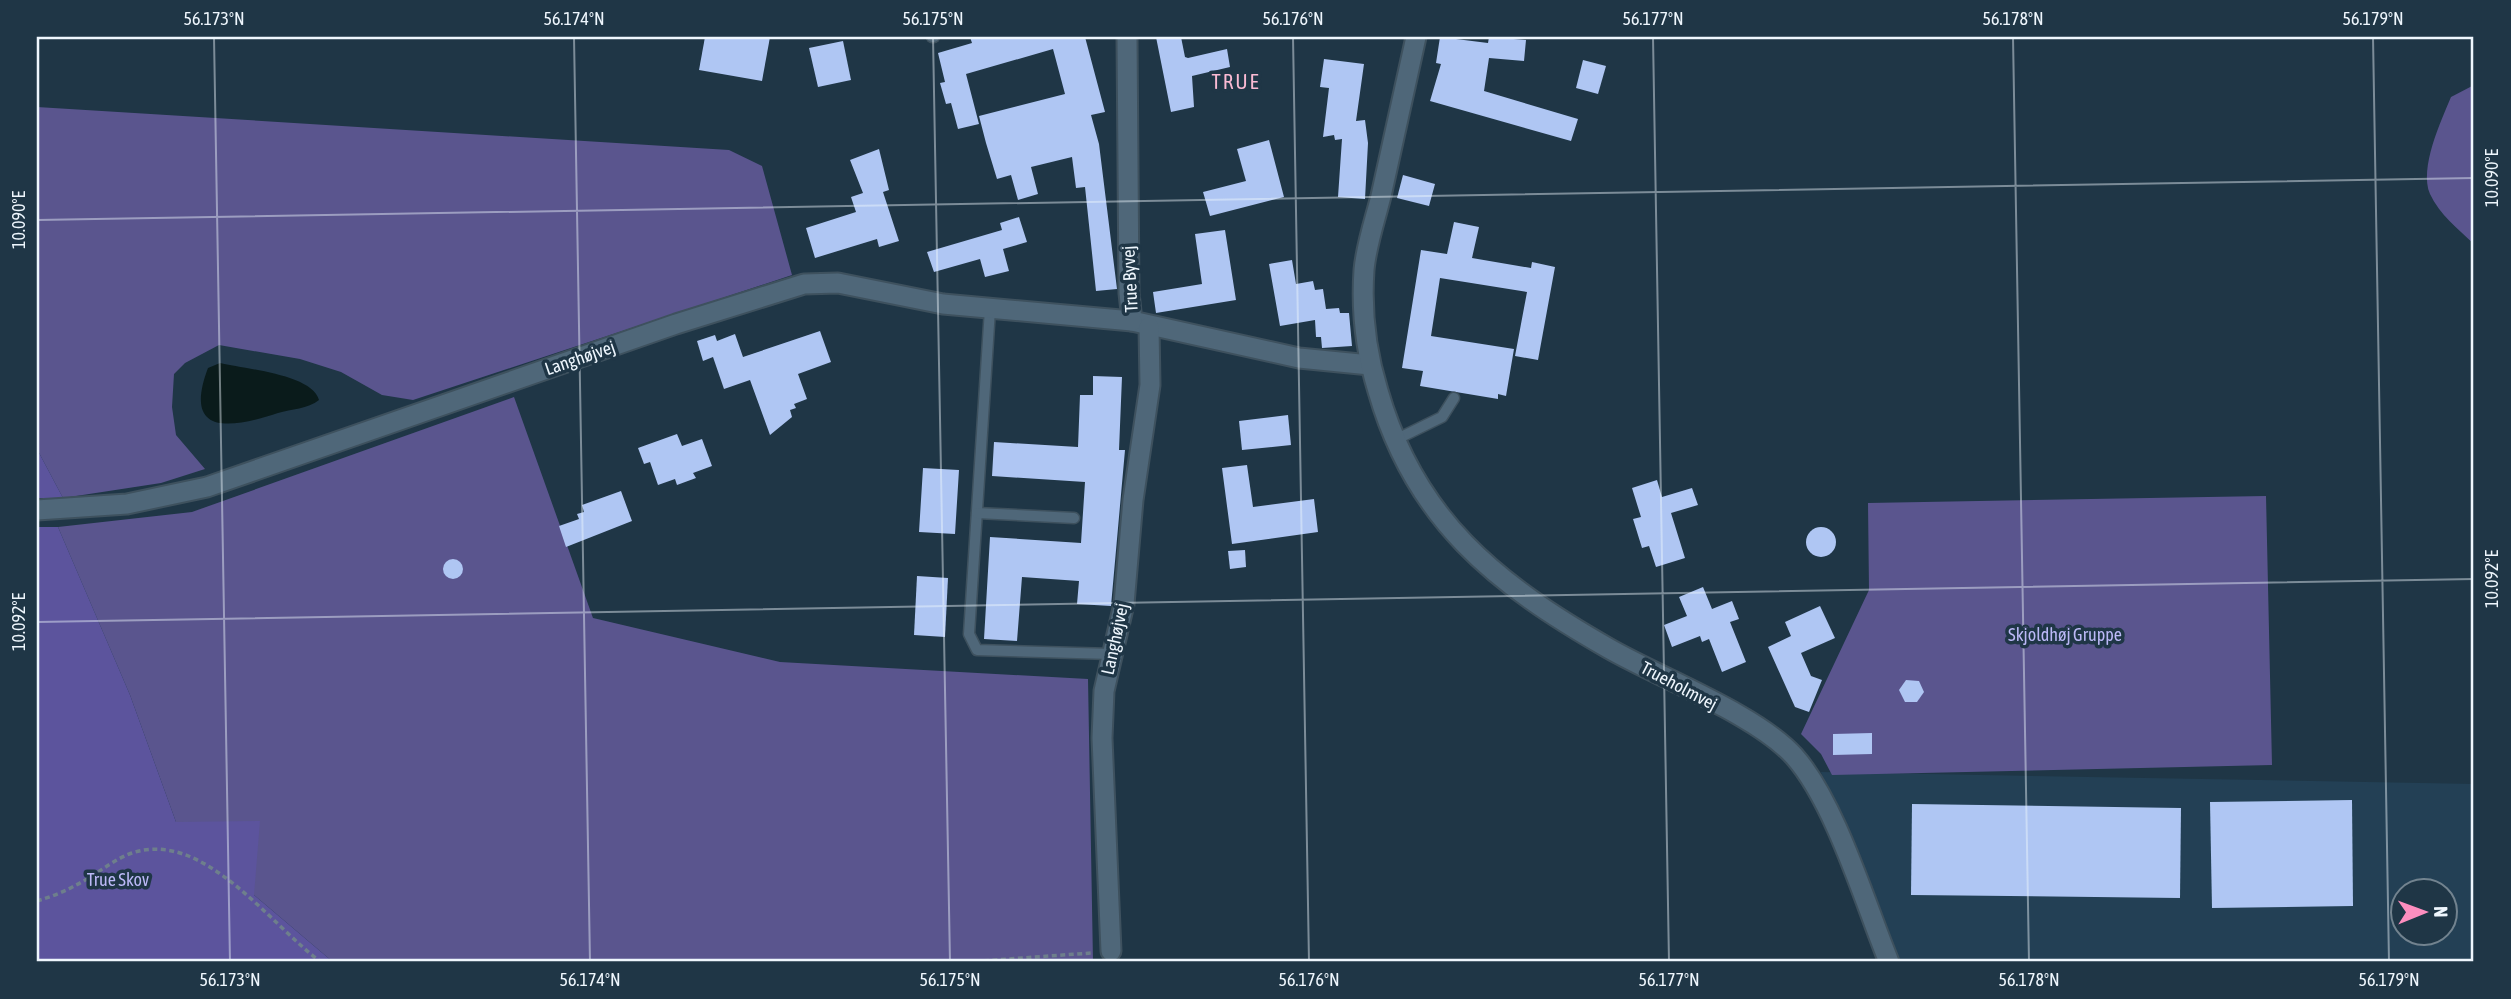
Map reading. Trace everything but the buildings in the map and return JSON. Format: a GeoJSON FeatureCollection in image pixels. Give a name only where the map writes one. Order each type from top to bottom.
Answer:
{"type":"FeatureCollection","features":[{"type":"Feature","properties":{"kind":"street","name":"True Byvej"},"geometry":{"type":"LineString","coordinates":[[1127,37],[1129,293],[1141,324],[1299,358],[1370,365]]}},
{"type":"Feature","properties":{"kind":"street"},"geometry":{"type":"LineString","coordinates":[[1395,440],[1370,365],[1364,324],[1364,268],[1416,37]]}},
{"type":"Feature","properties":{"kind":"street","name":"Langhøjvej"},"geometry":{"type":"LineString","coordinates":[[37,509],[127,504],[207,487],[688,320],[804,284],[838,283],[943,304],[1141,324],[1150,385],[1133,500],[1124,604],[1104,691],[1102,738],[1111,951]]}},
{"type":"Feature","properties":{"kind":"street","name":"Trueholmvej"},"geometry":{"type":"LineString","coordinates":[[1395,440],[1422,494],[1500,578],[1555,617],[1609,649],[1764,730],[1793,755],[1823,798],[1889,962]]}},
{"type":"Feature","properties":{"kind":"lane"},"geometry":{"type":"LineString","coordinates":[[990,309],[970,634],[977,650],[1112,654]]}},
{"type":"Feature","properties":{"kind":"lane"},"geometry":{"type":"LineString","coordinates":[[1395,440],[1442,417],[1454,398]]}},
{"type":"Feature","properties":{"kind":"lane"},"geometry":{"type":"LineString","coordinates":[[977,513],[1074,518]]}},
{"type":"Feature","properties":{"kind":"path"},"geometry":{"type":"LineString","coordinates":[[37,901],[75,886],[129,854],[149,849],[171,850],[194,857],[226,878],[280,929],[321,962]]}},
{"type":"Feature","properties":{"kind":"path"},"geometry":{"type":"LineString","coordinates":[[967,962],[1111,951]]}},
{"type":"Feature","properties":{"kind":"shaded area"},"geometry":{"type":"Polygon","coordinates":[[[220,363],[291,378],[314,391],[319,400],[305,407],[244,422],[216,422],[207,417],[202,406],[202,390],[208,368],[220,363]]]}},
{"type":"Feature","properties":{"kind":"shaded area"},"geometry":{"type":"Polygon","coordinates":[[[1821,772],[2474,784],[2474,962],[1897,962],[1821,772]]]}},
{"type":"Feature","properties":{"kind":"green space"},"geometry":{"type":"Polygon","coordinates":[[[2474,85],[2474,244],[2434,201],[2427,183],[2427,171],[2433,145],[2451,97],[2474,85]]]}},
{"type":"Feature","properties":{"kind":"green space"},"geometry":{"type":"Polygon","coordinates":[[[37,107],[729,150],[762,166],[792,275],[413,400],[382,395],[341,372],[300,359],[219,345],[185,363],[174,374],[172,407],[176,435],[205,469],[161,483],[63,498],[37,449],[37,107]]]}},
{"type":"Feature","properties":{"kind":"green space"},"geometry":{"type":"Polygon","coordinates":[[[514,397],[593,618],[780,662],[1088,679],[1093,962],[333,962],[254,895],[176,822],[130,695],[58,527],[192,512],[514,397]]]}},
{"type":"Feature","properties":{"kind":"green space"},"geometry":{"type":"Polygon","coordinates":[[[37,449],[63,498],[37,498],[37,449]]]}},
{"type":"Feature","properties":{"kind":"green space","name":"Skjoldhøj Gruppe"},"geometry":{"type":"Polygon","coordinates":[[[2266,496],[2272,765],[1832,775],[1821,754],[1801,734],[1869,590],[1868,503],[2266,496]]]}},
{"type":"Feature","properties":{"kind":"green space","name":"True Skov"},"geometry":{"type":"Polygon","coordinates":[[[37,527],[58,527],[130,695],[176,822],[260,821],[254,895],[333,962],[37,962],[37,527]]]}},
{"type":"Feature","properties":{"kind":"district","name":"TRUE"},"geometry":{"type":"Point","coordinates":[1236,82]}}]}
